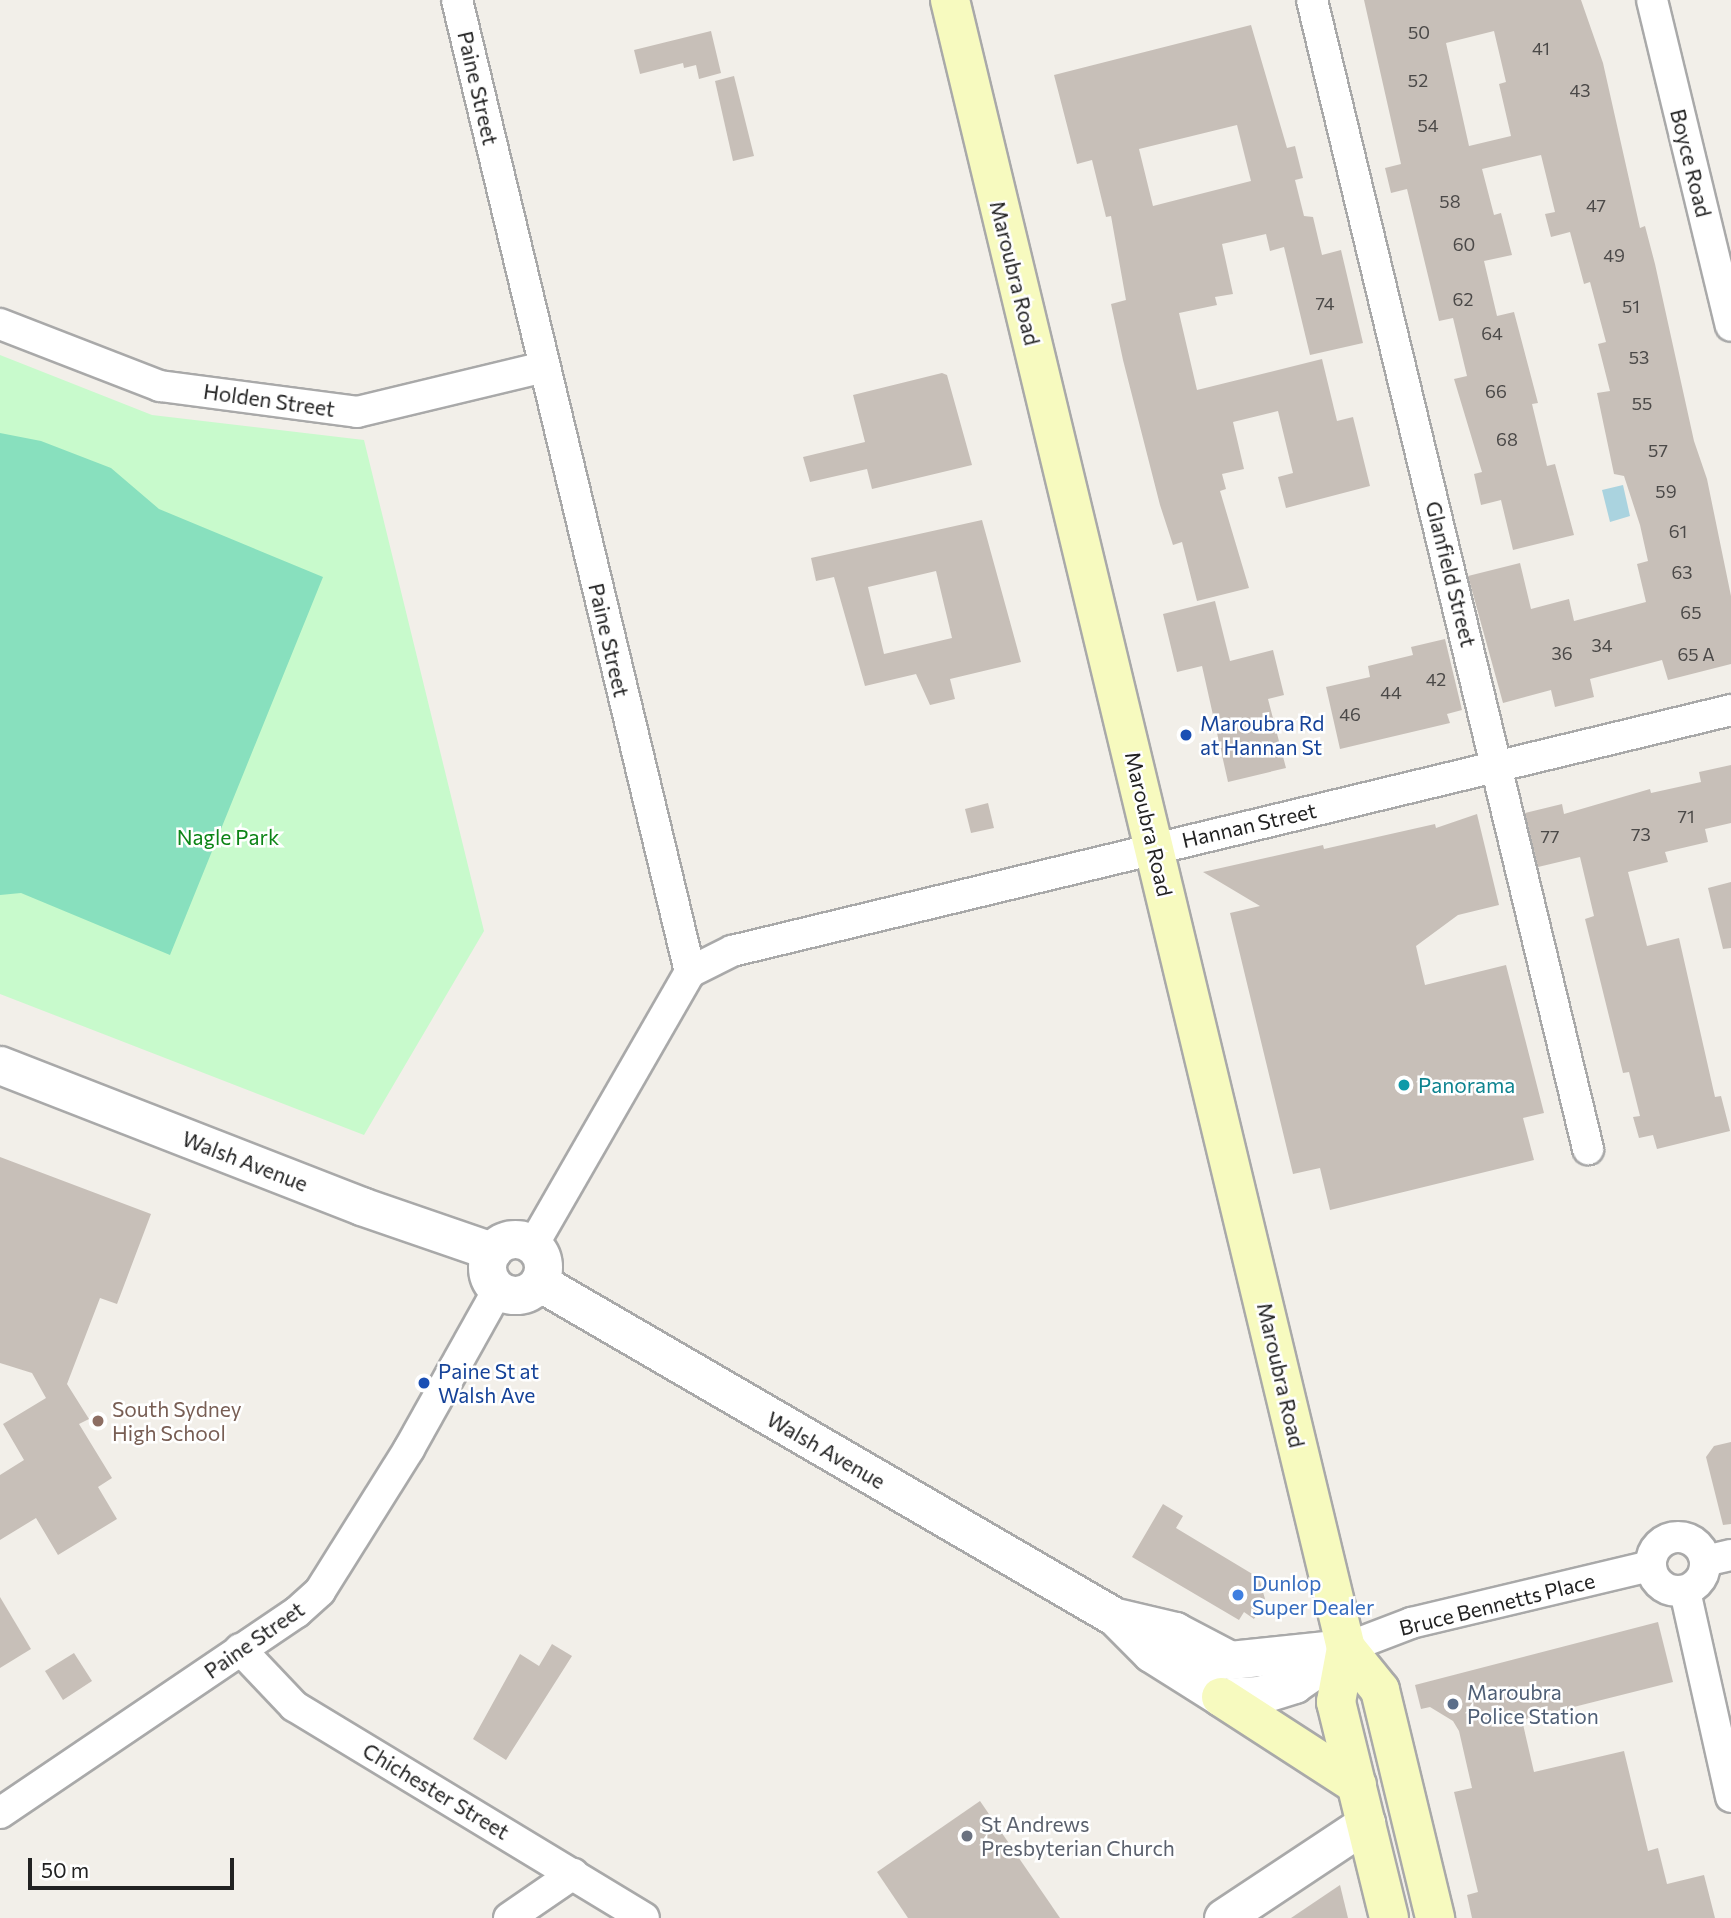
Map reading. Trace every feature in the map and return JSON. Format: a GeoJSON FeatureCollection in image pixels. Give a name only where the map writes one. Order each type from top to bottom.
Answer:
{"type":"FeatureCollection","features":[{"type":"Feature","properties":{"kind":"main road","name":"Maroubra Road"},"geometry":{"type":"LineString","coordinates":[[950,0],[1346,1648],[1336,1702],[1389,1918]]}},
{"type":"Feature","properties":{"kind":"main road","name":"Maroubra Road"},"geometry":{"type":"LineString","coordinates":[[1346,1648],[1380,1690],[1435,1918]]}},
{"type":"Feature","properties":{"kind":"main road"},"geometry":{"type":"LineString","coordinates":[[1222,1697],[1357,1785]]}},
{"type":"Feature","properties":{"kind":"street","name":"Paine Street"},"geometry":{"type":"LineString","coordinates":[[457,0],[690,972]]}},
{"type":"Feature","properties":{"kind":"street","name":"Glanfield Street"},"geometry":{"type":"LineString","coordinates":[[1312,0],[1588,1149]]}},
{"type":"Feature","properties":{"kind":"street","name":"Boyce Road"},"geometry":{"type":"LineString","coordinates":[[1652,0],[1731,326]]}},
{"type":"Feature","properties":{"kind":"street","name":"Holden Street"},"geometry":{"type":"LineString","coordinates":[[0,324],[160,386],[357,412],[544,367]]}},
{"type":"Feature","properties":{"kind":"street","name":"Hannan Street"},"geometry":{"type":"LineString","coordinates":[[690,972],[732,951],[1154,847],[1731,710]]}},
{"type":"Feature","properties":{"kind":"street"},"geometry":{"type":"LineString","coordinates":[[533,1245],[690,972]]}},
{"type":"Feature","properties":{"kind":"street","name":"Walsh Avenue"},"geometry":{"type":"LineString","coordinates":[[0,1065],[360,1206],[492,1251]]}},
{"type":"Feature","properties":{"kind":"street"},"geometry":{"type":"LineString","coordinates":[[512,1238],[533,1245],[544,1265],[539,1282],[517,1295],[498,1290],[488,1274],[492,1251],[512,1238]]}},
{"type":"Feature","properties":{"kind":"street","name":"Walsh Avenue"},"geometry":{"type":"LineString","coordinates":[[539,1282],[1115,1617],[1151,1653],[1222,1697]]}},
{"type":"Feature","properties":{"kind":"street","name":"Paine Street"},"geometry":{"type":"LineString","coordinates":[[0,1813],[297,1612],[326,1582],[409,1449],[498,1290]]}},
{"type":"Feature","properties":{"kind":"street"},"geometry":{"type":"LineString","coordinates":[[1680,1537],[1695,1542],[1718,1558],[1698,1583],[1685,1591],[1662,1587],[1650,1566],[1657,1546],[1680,1537]]}},
{"type":"Feature","properties":{"kind":"street","name":"Bruce Bennetts Place"},"geometry":{"type":"LineString","coordinates":[[1346,1648],[1411,1623],[1650,1566]]}},
{"type":"Feature","properties":{"kind":"street"},"geometry":{"type":"LineString","coordinates":[[1685,1591],[1731,1797]]}},
{"type":"Feature","properties":{"kind":"street","name":"Walsh Avenue"},"geometry":{"type":"LineString","coordinates":[[1115,1617],[1175,1631],[1230,1660],[1346,1648]]}},
{"type":"Feature","properties":{"kind":"street"},"geometry":{"type":"LineString","coordinates":[[1222,1697],[1259,1695],[1294,1684],[1346,1648]]}},
{"type":"Feature","properties":{"kind":"street","name":"Chichester Street"},"geometry":{"type":"LineString","coordinates":[[240,1649],[294,1706],[643,1918]]}},
{"type":"Feature","properties":{"kind":"street"},"geometry":{"type":"LineString","coordinates":[[1223,1918],[1366,1823]]}},
{"type":"Feature","properties":{"kind":"street"},"geometry":{"type":"LineString","coordinates":[[509,1918],[573,1874]]}},
{"type":"Feature","properties":{"kind":"green space","name":"Nagle Park"},"geometry":{"type":"Polygon","coordinates":[[[0,355],[152,415],[364,440],[484,931],[364,1135],[0,994],[0,355]]]}},
{"type":"Feature","properties":{"kind":"green space"},"geometry":{"type":"Polygon","coordinates":[[[0,433],[41,441],[111,468],[159,509],[323,577],[170,955],[21,893],[0,895],[0,433]]]}},
{"type":"Feature","properties":{"kind":"water"},"geometry":{"type":"Polygon","coordinates":[[[1623,485],[1630,516],[1610,522],[1602,490],[1623,485]]]}},
{"type":"Feature","properties":{"kind":"building"},"geometry":{"type":"Polygon","coordinates":[[[1364,0],[1581,0],[1603,63],[1640,228],[1645,226],[1694,441],[1707,479],[1731,596],[1731,664],[1668,680],[1662,660],[1590,679],[1594,697],[1555,707],[1551,690],[1503,703],[1468,576],[1520,563],[1531,609],[1569,599],[1574,621],[1646,602],[1637,564],[1648,561],[1624,476],[1614,474],[1597,393],[1610,391],[1598,344],[1606,342],[1590,282],[1584,284],[1570,232],[1551,237],[1545,214],[1555,212],[1541,155],[1482,169],[1494,215],[1501,213],[1512,255],[1484,261],[1497,316],[1514,312],[1538,403],[1532,404],[1547,466],[1555,464],[1574,535],[1513,550],[1501,500],[1481,505],[1474,474],[1482,472],[1454,379],[1467,376],[1453,318],[1439,321],[1407,189],[1391,193],[1385,168],[1401,164],[1364,0]],[[1494,31],[1446,43],[1469,146],[1511,136],[1499,84],[1506,82],[1494,31]]]}},
{"type":"Feature","properties":{"kind":"building"},"geometry":{"type":"Polygon","coordinates":[[[1251,25],[1287,148],[1295,146],[1303,178],[1295,180],[1304,216],[1313,217],[1322,255],[1341,250],[1363,343],[1310,355],[1284,247],[1270,251],[1266,234],[1222,244],[1233,294],[1215,297],[1217,305],[1179,313],[1197,390],[1322,359],[1337,421],[1353,417],[1370,486],[1286,508],[1278,477],[1293,473],[1278,411],[1233,422],[1244,469],[1222,474],[1226,489],[1220,491],[1249,588],[1197,601],[1182,542],[1173,545],[1160,505],[1111,304],[1126,300],[1111,216],[1106,217],[1092,160],[1077,164],[1054,75],[1251,25]],[[1237,125],[1139,149],[1153,206],[1251,181],[1237,125]]]}},
{"type":"Feature","properties":{"kind":"building"},"geometry":{"type":"Polygon","coordinates":[[[711,31],[721,73],[699,79],[696,65],[684,68],[683,63],[640,74],[634,50],[711,31]]]}},
{"type":"Feature","properties":{"kind":"building"},"geometry":{"type":"Polygon","coordinates":[[[734,76],[754,156],[733,161],[715,81],[734,76]]]}},
{"type":"Feature","properties":{"kind":"building"},"geometry":{"type":"Polygon","coordinates":[[[942,373],[947,375],[972,465],[872,489],[867,469],[810,482],[803,457],[865,442],[853,395],[942,373]]]}},
{"type":"Feature","properties":{"kind":"building"},"geometry":{"type":"Polygon","coordinates":[[[982,520],[1021,662],[950,679],[955,699],[930,705],[916,674],[865,686],[834,577],[816,581],[811,558],[982,520]],[[936,571],[868,587],[884,654],[952,638],[936,571]]]}},
{"type":"Feature","properties":{"kind":"building"},"geometry":{"type":"Polygon","coordinates":[[[1215,601],[1230,661],[1273,650],[1284,695],[1268,699],[1286,768],[1228,782],[1202,666],[1177,672],[1163,614],[1215,601]]]}},
{"type":"Feature","properties":{"kind":"building"},"geometry":{"type":"Polygon","coordinates":[[[1445,639],[1462,710],[1447,714],[1450,723],[1340,749],[1326,687],[1370,677],[1368,666],[1413,655],[1411,647],[1445,639]]]}},
{"type":"Feature","properties":{"kind":"building"},"geometry":{"type":"Polygon","coordinates":[[[1731,765],[1731,823],[1705,829],[1708,842],[1665,852],[1668,862],[1628,872],[1647,946],[1679,938],[1715,1097],[1721,1096],[1730,1131],[1657,1149],[1653,1135],[1639,1138],[1633,1117],[1640,1116],[1629,1072],[1623,1073],[1585,919],[1594,916],[1580,857],[1538,867],[1525,813],[1562,804],[1564,814],[1650,789],[1651,793],[1701,782],[1699,772],[1731,765]]]}},
{"type":"Feature","properties":{"kind":"building"},"geometry":{"type":"Polygon","coordinates":[[[988,803],[994,828],[971,833],[965,809],[988,803]]]}},
{"type":"Feature","properties":{"kind":"building"},"geometry":{"type":"Polygon","coordinates":[[[1477,814],[1499,905],[1458,915],[1416,946],[1425,985],[1506,965],[1544,1113],[1523,1118],[1534,1160],[1330,1210],[1320,1168],[1293,1174],[1230,913],[1260,906],[1203,872],[1323,845],[1324,849],[1435,824],[1436,828],[1477,814]]]}},
{"type":"Feature","properties":{"kind":"building"},"geometry":{"type":"Polygon","coordinates":[[[1731,882],[1731,948],[1723,949],[1708,888],[1731,882]]]}},
{"type":"Feature","properties":{"kind":"building"},"geometry":{"type":"Polygon","coordinates":[[[0,1157],[151,1214],[117,1304],[100,1298],[67,1384],[89,1419],[79,1424],[112,1478],[98,1487],[117,1519],[58,1555],[36,1518],[0,1540],[0,1475],[24,1460],[3,1424],[46,1398],[32,1373],[0,1363],[0,1157]]]}},
{"type":"Feature","properties":{"kind":"building"},"geometry":{"type":"Polygon","coordinates":[[[1731,1442],[1731,1524],[1723,1525],[1706,1457],[1714,1446],[1731,1442]]]}},
{"type":"Feature","properties":{"kind":"building"},"geometry":{"type":"Polygon","coordinates":[[[1163,1504],[1183,1516],[1176,1528],[1259,1578],[1265,1599],[1254,1619],[1244,1612],[1239,1620],[1132,1557],[1163,1504]]]}},
{"type":"Feature","properties":{"kind":"building"},"geometry":{"type":"Polygon","coordinates":[[[0,1597],[31,1649],[0,1668],[0,1597]]]}},
{"type":"Feature","properties":{"kind":"building"},"geometry":{"type":"Polygon","coordinates":[[[1658,1622],[1673,1682],[1522,1720],[1534,1772],[1624,1751],[1648,1851],[1658,1848],[1667,1884],[1704,1875],[1715,1918],[1472,1918],[1467,1895],[1478,1892],[1454,1792],[1472,1788],[1459,1731],[1453,1721],[1430,1707],[1421,1709],[1415,1685],[1658,1622]]]}},
{"type":"Feature","properties":{"kind":"building"},"geometry":{"type":"Polygon","coordinates":[[[552,1644],[572,1656],[506,1760],[473,1739],[520,1654],[539,1666],[552,1644]]]}},
{"type":"Feature","properties":{"kind":"building"},"geometry":{"type":"Polygon","coordinates":[[[74,1653],[92,1681],[63,1700],[45,1671],[74,1653]]]}},
{"type":"Feature","properties":{"kind":"building","name":"St Andrews Presbyterian Church"},"geometry":{"type":"Polygon","coordinates":[[[980,1801],[1060,1918],[908,1918],[877,1872],[980,1801]]]}},
{"type":"Feature","properties":{"kind":"building"},"geometry":{"type":"Polygon","coordinates":[[[1340,1885],[1348,1918],[1291,1918],[1340,1885]]]}},
{"type":"Feature","properties":{"kind":"place","name":"Maroubra Rd at Hannan St"},"geometry":{"type":"Point","coordinates":[1186,735]}},
{"type":"Feature","properties":{"kind":"place","name":"Panorama"},"geometry":{"type":"Point","coordinates":[1404,1085]}},
{"type":"Feature","properties":{"kind":"place","name":"Paine St at Walsh Ave"},"geometry":{"type":"Point","coordinates":[424,1383]}},
{"type":"Feature","properties":{"kind":"place","name":"South Sydney High School"},"geometry":{"type":"Point","coordinates":[98,1421]}},
{"type":"Feature","properties":{"kind":"place","name":"Dunlop Super Dealer"},"geometry":{"type":"Point","coordinates":[1238,1595]}},
{"type":"Feature","properties":{"kind":"place","name":"Maroubra Police Station"},"geometry":{"type":"Point","coordinates":[1453,1704]}},
{"type":"Feature","properties":{"kind":"place","name":"St Andrews Presbyterian Church"},"geometry":{"type":"Point","coordinates":[967,1836]}}]}
